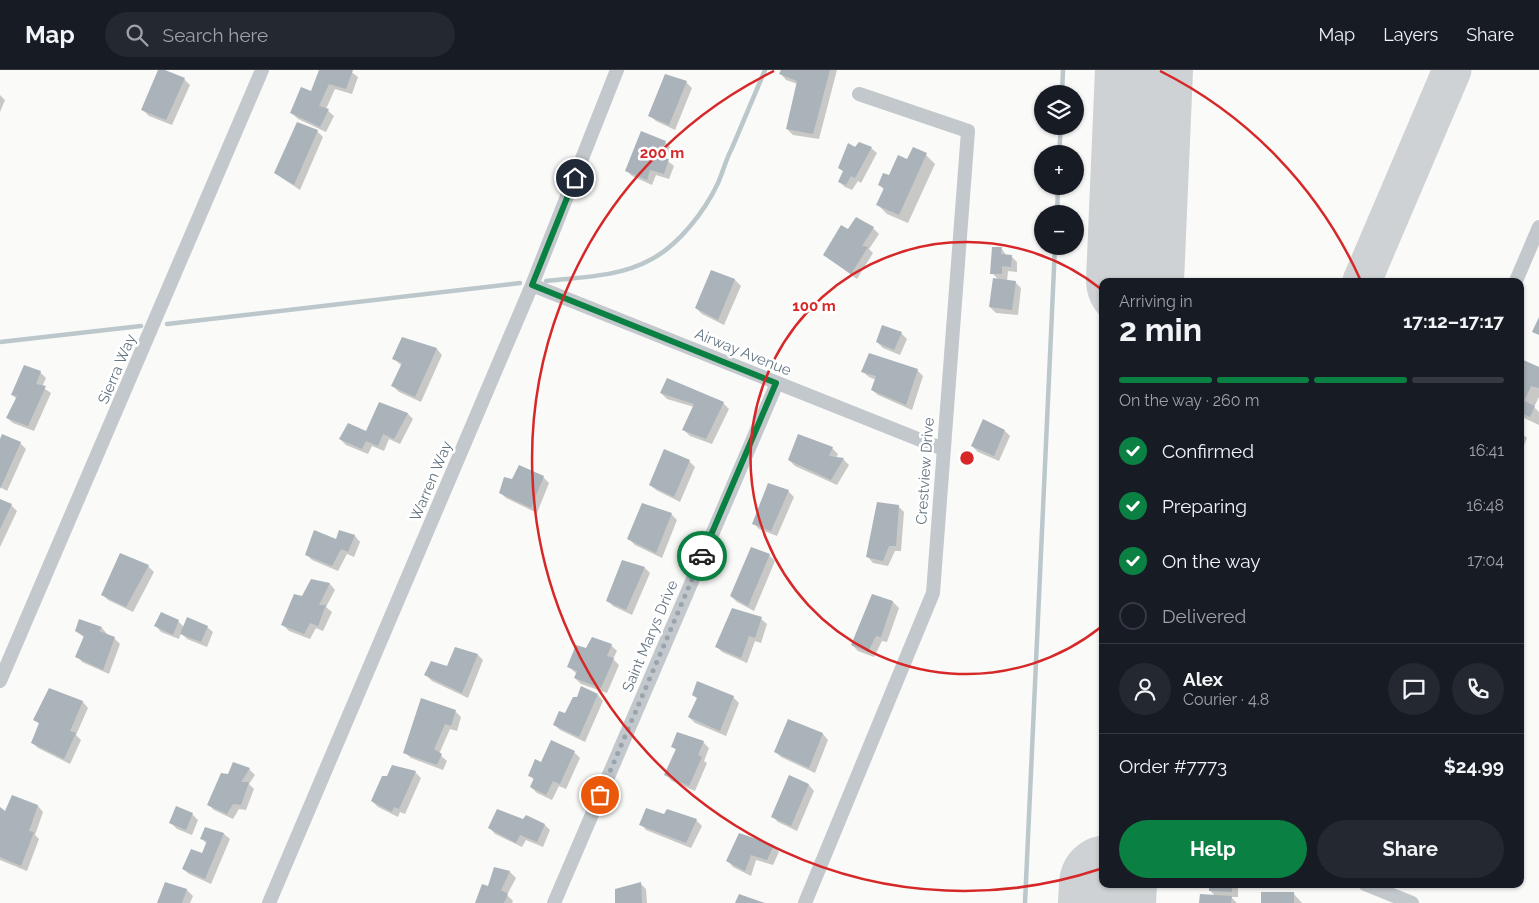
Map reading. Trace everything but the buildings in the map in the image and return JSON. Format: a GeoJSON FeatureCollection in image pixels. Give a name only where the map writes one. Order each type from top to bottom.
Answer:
{"type":"FeatureCollection","features":[{"type":"Feature","properties":{"kind":"street","name":"Sierra Way"},"geometry":{"type":"LineString","coordinates":[[0,681],[262,70]]}},
{"type":"Feature","properties":{"kind":"street","name":"Warren Way"},"geometry":{"type":"LineString","coordinates":[[269,903],[532,285],[618,70]]}},
{"type":"Feature","properties":{"kind":"street","name":"Crestview Drive"},"geometry":{"type":"LineString","coordinates":[[805,903],[933,593],[968,131],[859,94]]}},
{"type":"Feature","properties":{"kind":"street"},"geometry":{"type":"LineString","coordinates":[[1517,278],[1539,227]]}},
{"type":"Feature","properties":{"kind":"street","name":"Airway Avenue"},"geometry":{"type":"LineString","coordinates":[[532,285],[943,449]]}},
{"type":"Feature","properties":{"kind":"street","name":"Saint Marys Drive"},"geometry":{"type":"LineString","coordinates":[[554,903],[776,383]]}},
{"type":"Feature","properties":{"kind":"street"},"geometry":{"type":"LineString","coordinates":[[1376,888],[1412,903]]}},
{"type":"Feature","properties":{"kind":"waterway"},"geometry":{"type":"LineString","coordinates":[[546,281],[626,270],[650,260],[671,246],[690,227],[706,205],[718,183],[765,70]]}},
{"type":"Feature","properties":{"kind":"waterway"},"geometry":{"type":"LineString","coordinates":[[1062,85],[1063,70]]}},
{"type":"Feature","properties":{"kind":"waterway"},"geometry":{"type":"LineString","coordinates":[[1060,135],[1060,145]]}},
{"type":"Feature","properties":{"kind":"waterway"},"geometry":{"type":"LineString","coordinates":[[1057,205],[1058,195]]}},
{"type":"Feature","properties":{"kind":"waterway"},"geometry":{"type":"LineString","coordinates":[[1025,903],[1055,255]]}},
{"type":"Feature","properties":{"kind":"waterway"},"geometry":{"type":"LineString","coordinates":[[167,324],[520,283]]}},
{"type":"Feature","properties":{"kind":"waterway"},"geometry":{"type":"LineString","coordinates":[[0,342],[141,326]]}},
{"type":"Feature","properties":{"kind":"taxiway"},"geometry":{"type":"LineString","coordinates":[[1363,278],[1452,70]]}},
{"type":"Feature","properties":{"kind":"runway"},"geometry":{"type":"LineString","coordinates":[[1135,278],[1144,70]]}},
{"type":"Feature","properties":{"kind":"runway"},"geometry":{"type":"LineString","coordinates":[[1107,903],[1108,888]]}},
{"type":"Feature","properties":{"kind":"way so far"},"geometry":{"type":"LineString","coordinates":[[600,795],[702,556]]}},
{"type":"Feature","properties":{"kind":"route"},"geometry":{"type":"LineString","coordinates":[[575,178],[532,285],[776,383],[702,556]]}}]}
